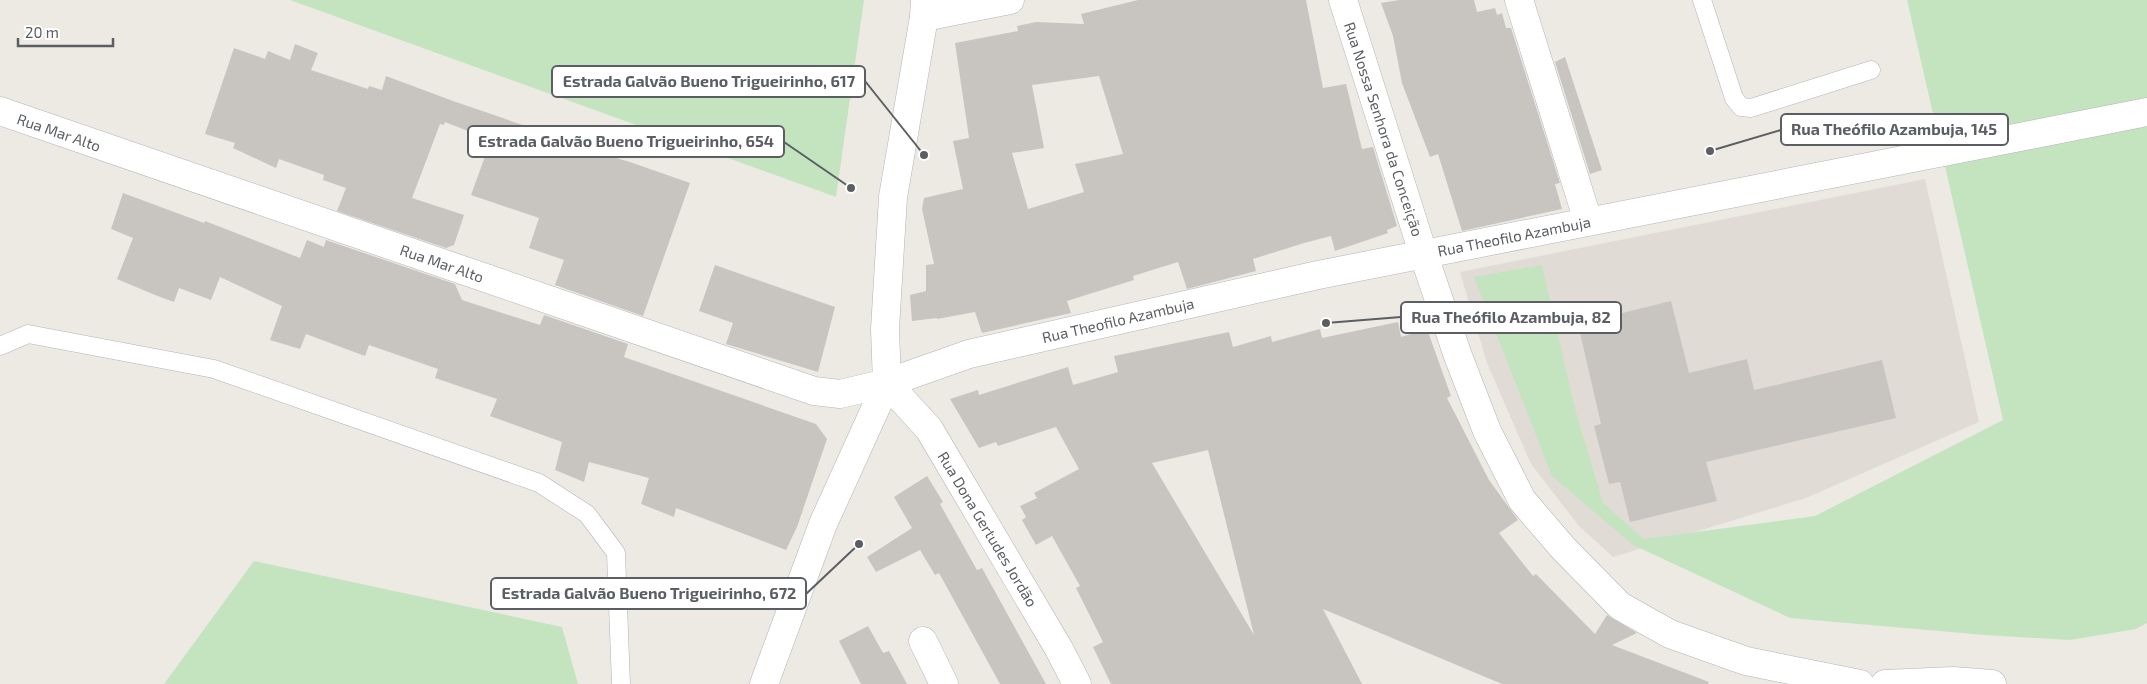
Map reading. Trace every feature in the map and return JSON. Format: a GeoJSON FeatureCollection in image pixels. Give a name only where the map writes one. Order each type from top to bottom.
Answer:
{"type":"FeatureCollection","features":[{"type":"Feature","properties":{"kind":"street"},"geometry":{"type":"LineString","coordinates":[[764,684],[823,524],[887,383],[885,329],[893,197],[924,8],[1010,0]]}},
{"type":"Feature","properties":{"kind":"street","name":"Rua Nossa Senhora da Conceição"},"geometry":{"type":"LineString","coordinates":[[1343,0],[1423,253],[1487,431],[1522,500],[1563,548],[1620,606],[1670,634],[1746,661],[1860,684]]}},
{"type":"Feature","properties":{"kind":"street"},"geometry":{"type":"LineString","coordinates":[[1519,0],[1588,221]]}},
{"type":"Feature","properties":{"kind":"street","name":"Rua Mar Alto"},"geometry":{"type":"LineString","coordinates":[[0,111],[814,390],[840,394],[887,383]]}},
{"type":"Feature","properties":{"kind":"street","name":"Rua Theofilo Azambuja"},"geometry":{"type":"LineString","coordinates":[[887,383],[969,354],[1309,277],[1423,253],[2147,112]]}},
{"type":"Feature","properties":{"kind":"street","name":"Rua Dona Gertudes Jordão"},"geometry":{"type":"LineString","coordinates":[[887,383],[929,429],[1059,649],[1077,684]]}},
{"type":"Feature","properties":{"kind":"street"},"geometry":{"type":"LineString","coordinates":[[923,641],[944,684]]}},
{"type":"Feature","properties":{"kind":"street"},"geometry":{"type":"LineString","coordinates":[[1885,684],[1953,681],[1992,684]]}},
{"type":"Feature","properties":{"kind":"lane"},"geometry":{"type":"LineString","coordinates":[[1702,0],[1734,98],[1741,108],[1750,108],[1872,70]]}},
{"type":"Feature","properties":{"kind":"lane"},"geometry":{"type":"LineString","coordinates":[[0,346],[28,334],[214,369],[538,483],[587,514],[616,553],[621,684]]}},
{"type":"Feature","properties":{"kind":"shaded area"},"geometry":{"type":"Polygon","coordinates":[[[1925,179],[1979,422],[1806,498],[1613,557],[1579,526],[1531,464],[1487,363],[1460,272],[1925,179]]]}},
{"type":"Feature","properties":{"kind":"green space"},"geometry":{"type":"Polygon","coordinates":[[[290,0],[864,0],[836,197],[290,0]]]}},
{"type":"Feature","properties":{"kind":"green space"},"geometry":{"type":"Polygon","coordinates":[[[1907,0],[2147,0],[2147,623],[2136,629],[2070,640],[1985,635],[1790,618],[1633,545],[1552,476],[1474,277],[1542,265],[1575,409],[1603,503],[1644,539],[1815,516],[2003,420],[1907,0]]]}},
{"type":"Feature","properties":{"kind":"green space"},"geometry":{"type":"Polygon","coordinates":[[[254,561],[562,627],[578,684],[164,684],[254,561]]]}},
{"type":"Feature","properties":{"kind":"building"},"geometry":{"type":"Polygon","coordinates":[[[1138,0],[1306,0],[1323,88],[1346,84],[1362,149],[1373,147],[1397,226],[1387,230],[1388,233],[1335,251],[1331,236],[1304,243],[1253,259],[1256,271],[1187,289],[1178,262],[1133,276],[1134,280],[1067,301],[1071,313],[982,333],[975,312],[937,319],[912,321],[910,295],[926,291],[926,265],[934,264],[922,209],[924,198],[963,189],[953,141],[969,138],[955,43],[1018,31],[1017,26],[1036,22],[1084,24],[1081,14],[1138,0]],[[1099,76],[1032,85],[1044,148],[1012,153],[1028,209],[1084,192],[1075,164],[1123,154],[1099,76]]]}},
{"type":"Feature","properties":{"kind":"building"},"geometry":{"type":"Polygon","coordinates":[[[1399,0],[1474,0],[1477,12],[1495,8],[1497,15],[1502,13],[1506,28],[1511,28],[1560,183],[1555,184],[1562,209],[1462,231],[1438,154],[1430,157],[1402,83],[1393,36],[1381,3],[1399,0]]]}},
{"type":"Feature","properties":{"kind":"building"},"geometry":{"type":"Polygon","coordinates":[[[295,44],[318,53],[311,70],[368,89],[369,86],[382,90],[386,76],[584,146],[583,148],[690,183],[643,316],[555,285],[564,260],[529,248],[539,218],[471,195],[491,140],[445,122],[444,125],[440,124],[412,198],[464,215],[454,245],[446,248],[337,211],[346,188],[323,180],[324,175],[279,159],[276,168],[233,148],[235,143],[205,134],[234,48],[265,59],[268,51],[290,60],[295,44]]]}},
{"type":"Feature","properties":{"kind":"building"},"geometry":{"type":"Polygon","coordinates":[[[1565,57],[1602,170],[1590,174],[1555,62],[1565,57]]]}},
{"type":"Feature","properties":{"kind":"building"},"geometry":{"type":"Polygon","coordinates":[[[123,193],[204,223],[205,221],[300,258],[307,240],[324,247],[326,240],[455,284],[462,300],[540,325],[544,315],[628,344],[624,357],[816,424],[827,439],[797,527],[786,550],[676,508],[674,517],[641,504],[649,478],[589,462],[584,482],[555,470],[562,442],[490,416],[497,399],[435,378],[438,369],[369,345],[365,356],[306,334],[300,349],[270,340],[282,306],[220,277],[211,300],[179,288],[174,302],[117,279],[133,238],[111,229],[123,193]]]}},
{"type":"Feature","properties":{"kind":"building"},"geometry":{"type":"Polygon","coordinates":[[[715,265],[835,307],[818,372],[726,344],[733,323],[699,311],[715,265]]]}},
{"type":"Feature","properties":{"kind":"building"},"geometry":{"type":"Polygon","coordinates":[[[1671,301],[1689,373],[1747,359],[1754,390],[1882,360],[1896,418],[1706,462],[1717,501],[1630,522],[1620,482],[1609,484],[1594,426],[1601,424],[1578,324],[1671,301]]]}},
{"type":"Feature","properties":{"kind":"building"},"geometry":{"type":"Polygon","coordinates":[[[1398,322],[1401,337],[1427,329],[1451,396],[1447,398],[1489,480],[1518,520],[1499,533],[1533,576],[1536,574],[1595,634],[1607,615],[1637,633],[1612,645],[1709,682],[1708,684],[1502,684],[1323,609],[1362,684],[1111,684],[1093,647],[1103,642],[1076,588],[1080,586],[1052,536],[1036,545],[1022,520],[1026,517],[1020,506],[1037,498],[1034,493],[1079,469],[1056,427],[998,446],[996,442],[979,448],[950,399],[978,390],[979,395],[1068,367],[1073,385],[1118,372],[1114,356],[1229,332],[1233,347],[1271,336],[1272,342],[1320,329],[1322,338],[1398,322]],[[1208,450],[1152,463],[1254,635],[1208,450]]]}},
{"type":"Feature","properties":{"kind":"building"},"geometry":{"type":"Polygon","coordinates":[[[927,476],[943,502],[940,504],[977,570],[982,568],[1046,684],[1000,684],[939,573],[935,575],[920,550],[876,572],[867,557],[912,528],[894,497],[927,476]]]}},
{"type":"Feature","properties":{"kind":"building"},"geometry":{"type":"Polygon","coordinates":[[[868,626],[883,653],[889,651],[907,684],[861,684],[839,641],[868,626]]]}},
{"type":"Feature","properties":{"kind":"place","name":"Rua Theófilo Azambuja, 145"},"geometry":{"type":"Point","coordinates":[1710,151]}},
{"type":"Feature","properties":{"kind":"place","name":"Estrada Galvão Bueno Trigueirinho, 617"},"geometry":{"type":"Point","coordinates":[924,155]}},
{"type":"Feature","properties":{"kind":"place","name":"Estrada Galvão Bueno Trigueirinho, 654"},"geometry":{"type":"Point","coordinates":[851,188]}},
{"type":"Feature","properties":{"kind":"place","name":"Rua Theófilo Azambuja, 82"},"geometry":{"type":"Point","coordinates":[1326,323]}},
{"type":"Feature","properties":{"kind":"place","name":"Estrada Galvão Bueno Trigueirinho, 672"},"geometry":{"type":"Point","coordinates":[859,544]}}]}
